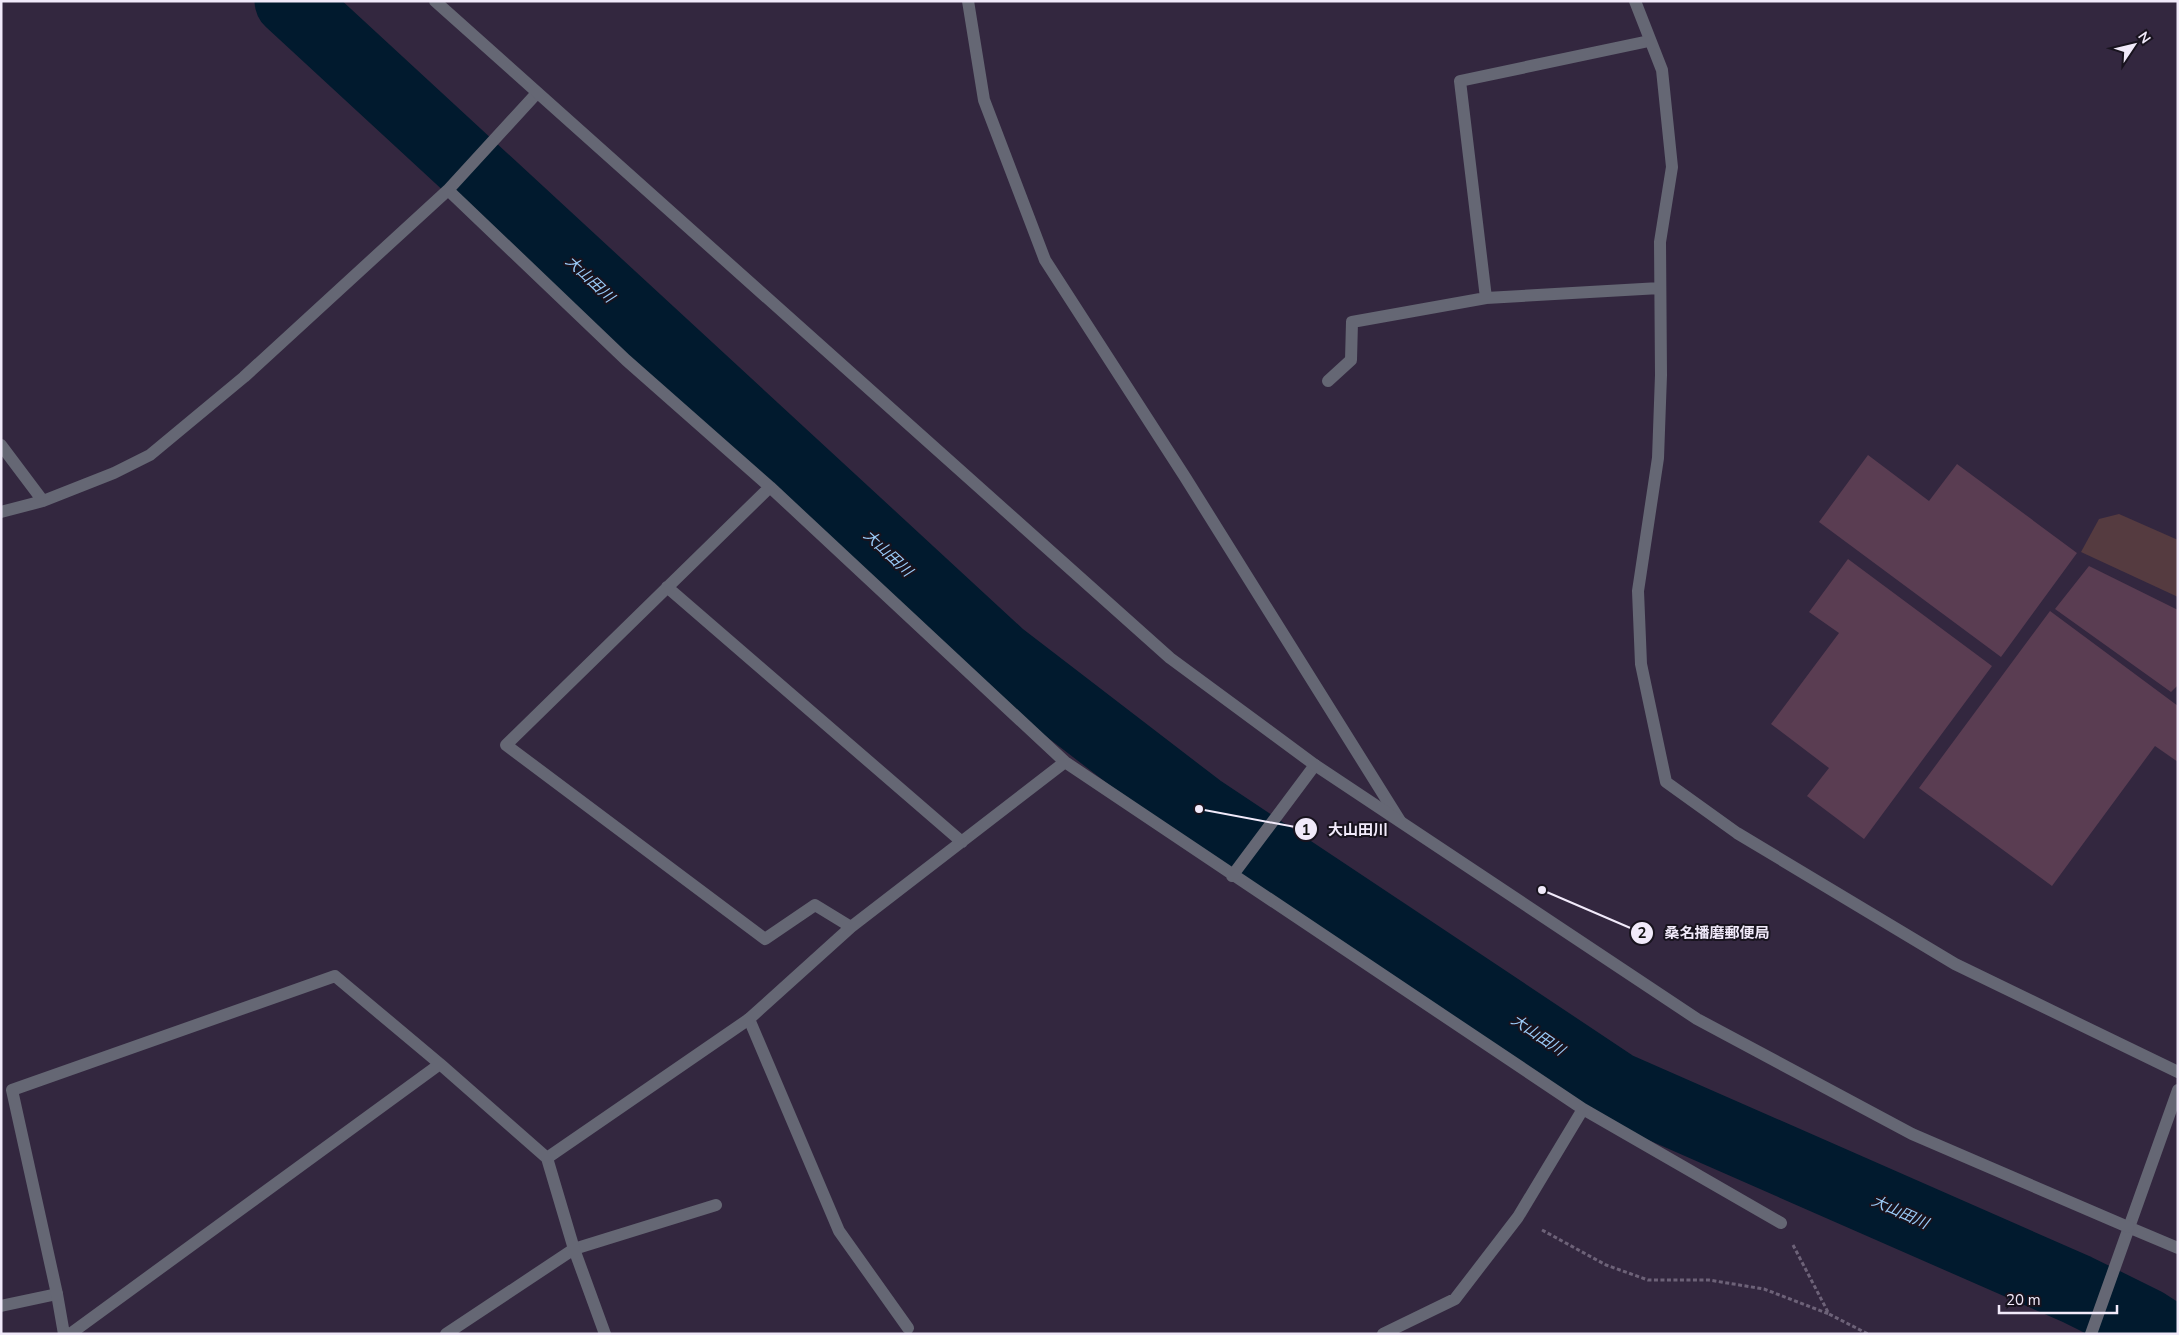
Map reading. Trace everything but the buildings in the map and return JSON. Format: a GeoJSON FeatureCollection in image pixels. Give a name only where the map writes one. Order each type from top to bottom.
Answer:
{"type":"FeatureCollection","features":[{"type":"Feature","properties":{"kind":"street"},"geometry":{"type":"LineString","coordinates":[[435,1],[1170,658],[1315,765],[1697,1020],[1912,1134],[2178,1248]]}},
{"type":"Feature","properties":{"kind":"street"},"geometry":{"type":"LineString","coordinates":[[968,1],[984,100],[1045,260],[1185,477],[1400,821]]}},
{"type":"Feature","properties":{"kind":"street"},"geometry":{"type":"LineString","coordinates":[[1635,1],[1649,41],[1662,70],[1672,167],[1660,242],[1661,375],[1658,458],[1638,591],[1641,664],[1666,782],[1737,832],[1956,964],[2178,1072]]}},
{"type":"Feature","properties":{"kind":"street"},"geometry":{"type":"LineString","coordinates":[[1486,298],[1460,81],[1649,41]]}},
{"type":"Feature","properties":{"kind":"street"},"geometry":{"type":"LineString","coordinates":[[1,512],[44,501],[114,473],[150,455],[244,377],[448,190],[537,93]]}},
{"type":"Feature","properties":{"kind":"street"},"geometry":{"type":"LineString","coordinates":[[448,190],[626,360],[770,487],[1064,762],[1583,1110],[1781,1223]]}},
{"type":"Feature","properties":{"kind":"street"},"geometry":{"type":"LineString","coordinates":[[1328,381],[1352,360],[1352,322],[1486,298],[1660,288]]}},
{"type":"Feature","properties":{"kind":"street"},"geometry":{"type":"LineString","coordinates":[[1,445],[44,501]]}},
{"type":"Feature","properties":{"kind":"street"},"geometry":{"type":"LineString","coordinates":[[770,487],[506,745],[765,940],[815,905],[851,927]]}},
{"type":"Feature","properties":{"kind":"street"},"geometry":{"type":"LineString","coordinates":[[667,587],[962,842]]}},
{"type":"Feature","properties":{"kind":"street"},"geometry":{"type":"LineString","coordinates":[[547,1158],[749,1019],[851,927],[1064,762]]}},
{"type":"Feature","properties":{"kind":"street"},"geometry":{"type":"LineString","coordinates":[[1232,876],[1315,765]]}},
{"type":"Feature","properties":{"kind":"street"},"geometry":{"type":"LineString","coordinates":[[64,1334],[12,1090],[335,976],[440,1064],[547,1158],[574,1249],[605,1334]]}},
{"type":"Feature","properties":{"kind":"street"},"geometry":{"type":"LineString","coordinates":[[749,1019],[839,1231],[908,1328]]}},
{"type":"Feature","properties":{"kind":"street"},"geometry":{"type":"LineString","coordinates":[[70,1334],[440,1064]]}},
{"type":"Feature","properties":{"kind":"street"},"geometry":{"type":"LineString","coordinates":[[2091,1334],[2178,1090]]}},
{"type":"Feature","properties":{"kind":"street"},"geometry":{"type":"LineString","coordinates":[[1383,1334],[1456,1299],[1518,1217],[1583,1110]]}},
{"type":"Feature","properties":{"kind":"street"},"geometry":{"type":"LineString","coordinates":[[446,1334],[574,1249],[716,1205]]}},
{"type":"Feature","properties":{"kind":"street"},"geometry":{"type":"LineString","coordinates":[[1,1306],[57,1294]]}},
{"type":"Feature","properties":{"kind":"path"},"geometry":{"type":"LineString","coordinates":[[1518,1217],[1606,1265],[1648,1280],[1709,1280],[1764,1289],[1829,1314],[1868,1334]]}},
{"type":"Feature","properties":{"kind":"path"},"geometry":{"type":"LineString","coordinates":[[1781,1223],[1829,1314]]}},
{"type":"Feature","properties":{"kind":"shaded area"},"geometry":{"type":"Polygon","coordinates":[[[2119,514],[2178,540],[2178,597],[2081,552],[2099,519],[2119,514]]]}},
{"type":"Feature","properties":{"kind":"waterway","name":"大山田川"},"geometry":{"type":"LineString","coordinates":[[290,1],[1001,657],[1199,809],[1616,1087],[2076,1289],[2145,1323],[2162,1334]]}},
{"type":"Feature","properties":{"kind":"place","name":"大山田川"},"geometry":{"type":"Point","coordinates":[1199,809]}},
{"type":"Feature","properties":{"kind":"place","name":"桑名播磨郵便局"},"geometry":{"type":"Point","coordinates":[1542,890]}}]}
